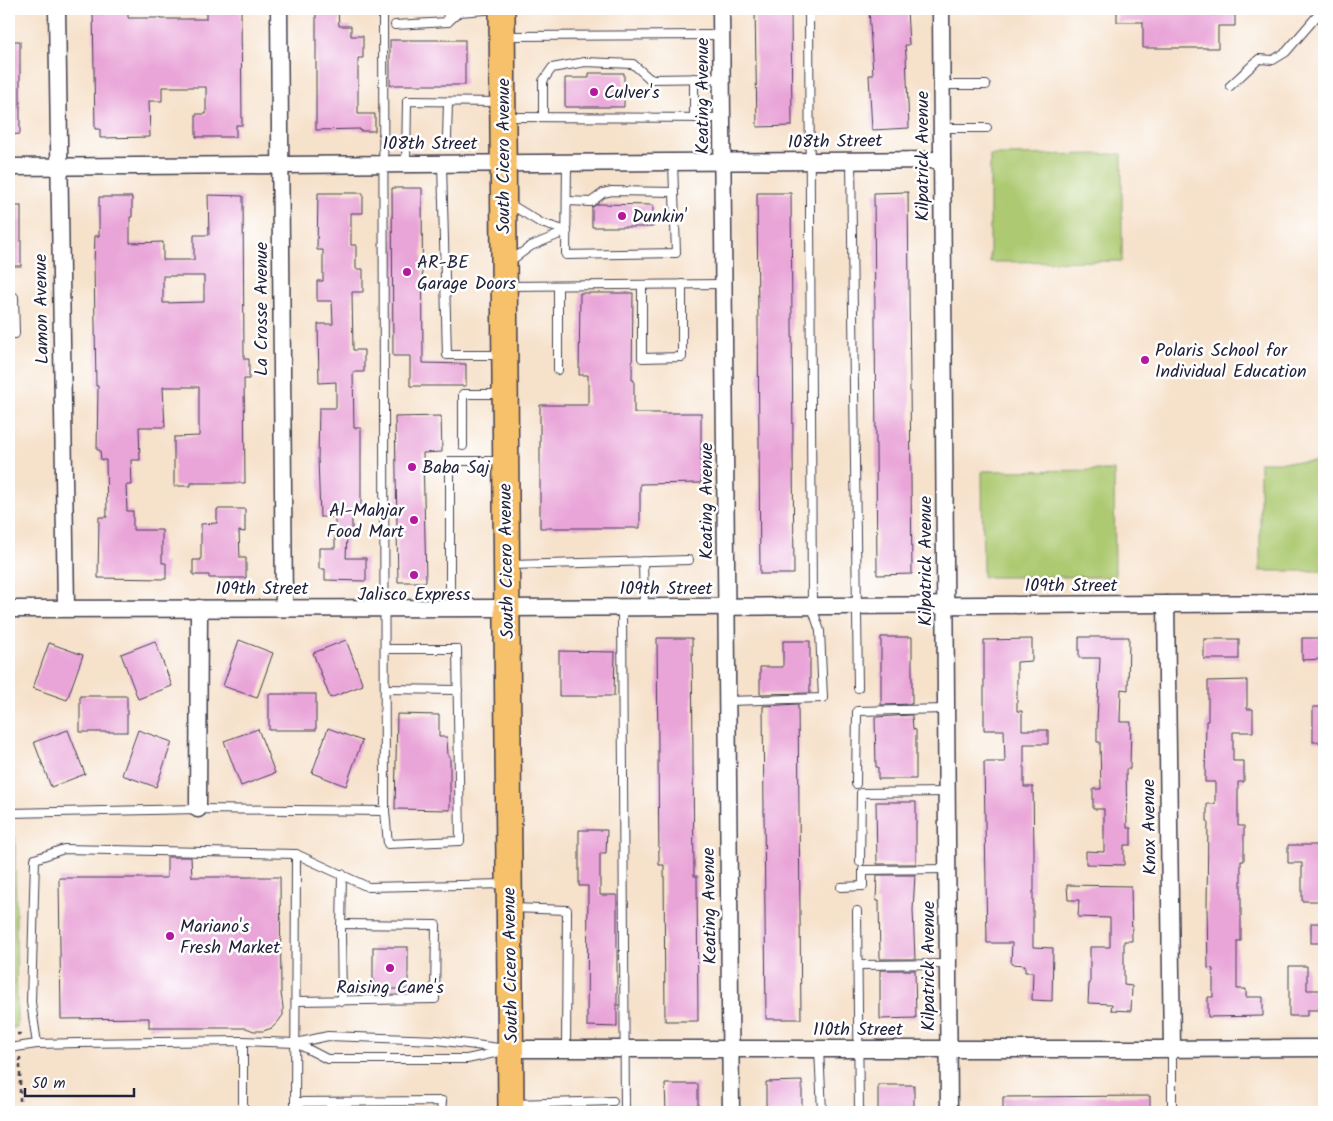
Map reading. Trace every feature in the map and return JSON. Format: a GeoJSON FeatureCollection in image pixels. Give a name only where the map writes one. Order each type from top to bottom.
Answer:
{"type":"FeatureCollection","features":[{"type":"Feature","properties":{"kind":"main road","name":"South Cicero Avenue"},"geometry":{"type":"LineString","coordinates":[[502,9],[511,1108]]}},
{"type":"Feature","properties":{"kind":"street","name":"Lamon Avenue"},"geometry":{"type":"LineString","coordinates":[[57,9],[66,608]]}},
{"type":"Feature","properties":{"kind":"street","name":"La Crosse Avenue"},"geometry":{"type":"LineString","coordinates":[[278,9],[284,608]]}},
{"type":"Feature","properties":{"kind":"street","name":"Keating Avenue"},"geometry":{"type":"LineString","coordinates":[[722,9],[731,1112]]}},
{"type":"Feature","properties":{"kind":"street","name":"Kilpatrick Avenue"},"geometry":{"type":"LineString","coordinates":[[941,9],[949,1112]]}},
{"type":"Feature","properties":{"kind":"street","name":"108th Street"},"geometry":{"type":"LineString","coordinates":[[9,167],[942,160]]}},
{"type":"Feature","properties":{"kind":"street","name":"109th Street"},"geometry":{"type":"LineString","coordinates":[[9,609],[644,608],[1324,603]]}},
{"type":"Feature","properties":{"kind":"street","name":"Knox Avenue"},"geometry":{"type":"LineString","coordinates":[[1166,604],[1172,1049]]}},
{"type":"Feature","properties":{"kind":"street"},"geometry":{"type":"LineString","coordinates":[[198,809],[199,608]]}},
{"type":"Feature","properties":{"kind":"street","name":"110th Street"},"geometry":{"type":"LineString","coordinates":[[511,1049],[1324,1048]]}},
{"type":"Feature","properties":{"kind":"lane"},"geometry":{"type":"LineString","coordinates":[[383,9],[385,811],[388,844],[460,841],[457,649],[385,649]]}},
{"type":"Feature","properties":{"kind":"lane"},"geometry":{"type":"LineString","coordinates":[[447,9],[448,22]]}},
{"type":"Feature","properties":{"kind":"lane"},"geometry":{"type":"LineString","coordinates":[[395,25],[448,22],[459,12],[502,9]]}},
{"type":"Feature","properties":{"kind":"lane"},"geometry":{"type":"LineString","coordinates":[[728,701],[823,698],[820,631],[812,606],[809,9]]}},
{"type":"Feature","properties":{"kind":"lane"},"geometry":{"type":"LineString","coordinates":[[1230,86],[1259,59],[1273,60],[1286,52],[1323,9]]}},
{"type":"Feature","properties":{"kind":"lane"},"geometry":{"type":"LineString","coordinates":[[502,36],[722,35]]}},
{"type":"Feature","properties":{"kind":"lane"},"geometry":{"type":"LineString","coordinates":[[543,117],[543,81],[552,68],[585,62],[633,64],[650,79],[722,78]]}},
{"type":"Feature","properties":{"kind":"lane"},"geometry":{"type":"LineString","coordinates":[[694,78],[694,118]]}},
{"type":"Feature","properties":{"kind":"lane"},"geometry":{"type":"LineString","coordinates":[[942,85],[986,85]]}},
{"type":"Feature","properties":{"kind":"lane"},"geometry":{"type":"LineString","coordinates":[[406,163],[407,101],[448,102],[503,109],[543,117],[722,118]]}},
{"type":"Feature","properties":{"kind":"lane"},"geometry":{"type":"LineString","coordinates":[[448,102],[448,138]]}},
{"type":"Feature","properties":{"kind":"lane"},"geometry":{"type":"LineString","coordinates":[[942,128],[987,128]]}},
{"type":"Feature","properties":{"kind":"lane"},"geometry":{"type":"LineString","coordinates":[[851,161],[858,688]]}},
{"type":"Feature","properties":{"kind":"lane"},"geometry":{"type":"LineString","coordinates":[[567,162],[566,255],[676,252],[674,162]]}},
{"type":"Feature","properties":{"kind":"lane"},"geometry":{"type":"LineString","coordinates":[[442,163],[447,355],[504,355]]}},
{"type":"Feature","properties":{"kind":"lane"},"geometry":{"type":"LineString","coordinates":[[567,201],[592,202],[603,193],[612,191],[674,192]]}},
{"type":"Feature","properties":{"kind":"lane"},"geometry":{"type":"LineString","coordinates":[[503,200],[541,223],[566,231]]}},
{"type":"Feature","properties":{"kind":"lane"},"geometry":{"type":"LineString","coordinates":[[504,276],[531,246],[566,231]]}},
{"type":"Feature","properties":{"kind":"lane"},"geometry":{"type":"LineString","coordinates":[[504,276],[558,286],[724,284]]}},
{"type":"Feature","properties":{"kind":"lane"},"geometry":{"type":"LineString","coordinates":[[642,285],[642,358],[682,357],[682,284]]}},
{"type":"Feature","properties":{"kind":"lane"},"geometry":{"type":"LineString","coordinates":[[558,286],[558,370]]}},
{"type":"Feature","properties":{"kind":"lane"},"geometry":{"type":"LineString","coordinates":[[9,297],[14,297],[15,334],[9,334]]}},
{"type":"Feature","properties":{"kind":"lane"},"geometry":{"type":"LineString","coordinates":[[463,446],[463,394],[505,394]]}},
{"type":"Feature","properties":{"kind":"lane"},"geometry":{"type":"LineString","coordinates":[[450,608],[450,461],[505,461]]}},
{"type":"Feature","properties":{"kind":"lane"},"geometry":{"type":"LineString","coordinates":[[506,565],[689,560]]}},
{"type":"Feature","properties":{"kind":"lane"},"geometry":{"type":"LineString","coordinates":[[643,561],[644,608]]}},
{"type":"Feature","properties":{"kind":"lane"},"geometry":{"type":"LineString","coordinates":[[622,608],[625,1112]]}},
{"type":"Feature","properties":{"kind":"lane"},"geometry":{"type":"LineString","coordinates":[[385,689],[458,690]]}},
{"type":"Feature","properties":{"kind":"lane"},"geometry":{"type":"LineString","coordinates":[[856,784],[857,710],[946,709]]}},
{"type":"Feature","properties":{"kind":"lane"},"geometry":{"type":"LineString","coordinates":[[860,862],[861,793],[947,792]]}},
{"type":"Feature","properties":{"kind":"lane"},"geometry":{"type":"LineString","coordinates":[[9,814],[198,809],[385,811]]}},
{"type":"Feature","properties":{"kind":"lane"},"geometry":{"type":"LineString","coordinates":[[36,1044],[31,1002],[35,859],[64,849],[296,854],[368,887],[509,896],[567,910],[566,1049]]}},
{"type":"Feature","properties":{"kind":"lane"},"geometry":{"type":"LineString","coordinates":[[295,1112],[296,854]]}},
{"type":"Feature","properties":{"kind":"lane"},"geometry":{"type":"LineString","coordinates":[[841,887],[863,886],[863,870],[947,869]]}},
{"type":"Feature","properties":{"kind":"lane"},"geometry":{"type":"LineString","coordinates":[[342,874],[342,1001]]}},
{"type":"Feature","properties":{"kind":"lane"},"geometry":{"type":"LineString","coordinates":[[857,911],[859,1112]]}},
{"type":"Feature","properties":{"kind":"lane"},"geometry":{"type":"LineString","coordinates":[[296,1001],[435,1000],[436,925],[341,924]]}},
{"type":"Feature","properties":{"kind":"lane"},"geometry":{"type":"LineString","coordinates":[[858,965],[948,964]]}},
{"type":"Feature","properties":{"kind":"lane"},"geometry":{"type":"LineString","coordinates":[[9,1048],[36,1044],[243,1040],[296,1043],[328,1036],[338,1036],[437,1040],[511,1049]]}},
{"type":"Feature","properties":{"kind":"lane"},"geometry":{"type":"LineString","coordinates":[[243,1040],[243,1112]]}},
{"type":"Feature","properties":{"kind":"lane"},"geometry":{"type":"LineString","coordinates":[[296,1043],[327,1058],[467,1058],[511,1049]]}},
{"type":"Feature","properties":{"kind":"lane"},"geometry":{"type":"LineString","coordinates":[[819,1049],[822,1112]]}},
{"type":"Feature","properties":{"kind":"lane"},"geometry":{"type":"LineString","coordinates":[[1172,1049],[1172,1112]]}},
{"type":"Feature","properties":{"kind":"lane"},"geometry":{"type":"LineString","coordinates":[[295,1102],[442,1101],[442,1112]]}},
{"type":"Feature","properties":{"kind":"lane"},"geometry":{"type":"LineString","coordinates":[[511,1108],[613,1101]]}},
{"type":"Feature","properties":{"kind":"lane"},"geometry":{"type":"LineString","coordinates":[[330,1102],[330,1112]]}},
{"type":"Feature","properties":{"kind":"path"},"geometry":{"type":"LineString","coordinates":[[9,1034],[20,1034]]}},
{"type":"Feature","properties":{"kind":"path"},"geometry":{"type":"LineString","coordinates":[[20,1060],[20,1112]]}},
{"type":"Feature","properties":{"kind":"green space"},"geometry":{"type":"Polygon","coordinates":[[[1122,154],[1122,261],[990,262],[990,155],[1122,154]]]}},
{"type":"Feature","properties":{"kind":"green space"},"geometry":{"type":"Polygon","coordinates":[[[1260,462],[1324,462],[1324,571],[1260,571],[1260,462]]]}},
{"type":"Feature","properties":{"kind":"green space"},"geometry":{"type":"Polygon","coordinates":[[[1114,470],[1115,577],[983,577],[982,471],[1114,470]]]}},
{"type":"Feature","properties":{"kind":"green space"},"geometry":{"type":"Polygon","coordinates":[[[15,836],[17,1027],[9,1029],[9,837],[15,836]]]}},
{"type":"Feature","properties":{"kind":"building"},"geometry":{"type":"Polygon","coordinates":[[[111,9],[128,9],[128,18],[161,19],[206,19],[206,9],[241,10],[242,125],[236,125],[236,137],[196,137],[196,114],[206,114],[206,87],[162,87],[162,101],[149,101],[150,137],[100,138],[100,129],[95,129],[93,11],[111,11],[111,9]]]}},
{"type":"Feature","properties":{"kind":"building"},"geometry":{"type":"Polygon","coordinates":[[[316,9],[338,9],[339,26],[351,26],[351,36],[363,36],[363,58],[358,58],[358,114],[375,114],[375,131],[360,131],[360,129],[316,130],[316,9]]]}},
{"type":"Feature","properties":{"kind":"building"},"geometry":{"type":"Polygon","coordinates":[[[755,9],[791,9],[792,126],[757,127],[755,9]]]}},
{"type":"Feature","properties":{"kind":"building"},"geometry":{"type":"Polygon","coordinates":[[[869,9],[907,9],[909,45],[905,45],[909,128],[872,130],[869,75],[873,75],[869,9]]]}},
{"type":"Feature","properties":{"kind":"building"},"geometry":{"type":"Polygon","coordinates":[[[1117,9],[1235,9],[1235,26],[1218,26],[1218,48],[1143,48],[1143,22],[1117,22],[1117,9]]]}},
{"type":"Feature","properties":{"kind":"building"},"geometry":{"type":"Polygon","coordinates":[[[390,40],[465,40],[465,85],[390,85],[390,40]]]}},
{"type":"Feature","properties":{"kind":"building"},"geometry":{"type":"Polygon","coordinates":[[[9,41],[20,41],[20,134],[9,135],[9,41]]]}},
{"type":"Feature","properties":{"kind":"building","name":"Culver's"},"geometry":{"type":"Polygon","coordinates":[[[589,73],[624,73],[624,107],[565,107],[565,78],[589,78],[589,73]]]}},
{"type":"Feature","properties":{"kind":"building","name":"AR-BE Garage Doors"},"geometry":{"type":"Polygon","coordinates":[[[392,188],[422,188],[423,363],[466,364],[466,386],[410,386],[410,356],[393,356],[392,188]]]}},
{"type":"Feature","properties":{"kind":"building"},"geometry":{"type":"Polygon","coordinates":[[[908,192],[912,574],[877,575],[874,193],[908,192]]]}},
{"type":"Feature","properties":{"kind":"building"},"geometry":{"type":"Polygon","coordinates":[[[318,193],[363,193],[363,213],[351,213],[351,245],[356,245],[356,269],[363,269],[363,292],[352,292],[353,350],[364,350],[364,372],[353,372],[354,428],[361,428],[361,509],[352,509],[352,533],[347,533],[346,558],[366,558],[366,581],[325,580],[325,569],[319,569],[319,548],[335,548],[335,517],[320,517],[319,408],[336,408],[336,382],[319,383],[318,324],[333,324],[332,301],[317,301],[317,281],[323,281],[323,250],[317,250],[318,193]]]}},
{"type":"Feature","properties":{"kind":"building"},"geometry":{"type":"Polygon","coordinates":[[[757,193],[791,193],[794,574],[760,574],[757,193]]]}},
{"type":"Feature","properties":{"kind":"building"},"geometry":{"type":"Polygon","coordinates":[[[208,195],[243,196],[244,359],[249,359],[249,379],[244,379],[245,483],[191,483],[191,486],[174,486],[174,437],[199,436],[199,387],[163,387],[165,427],[139,427],[140,460],[131,460],[132,485],[126,485],[127,511],[133,511],[133,530],[162,530],[162,563],[166,563],[166,579],[98,578],[99,517],[107,517],[106,460],[101,460],[100,450],[97,450],[98,386],[96,386],[94,264],[95,236],[99,236],[99,197],[132,197],[130,243],[163,242],[163,260],[194,260],[194,235],[209,235],[208,195]],[[163,276],[163,303],[204,302],[204,276],[163,276]]]}},
{"type":"Feature","properties":{"kind":"building","name":"Dunkin'"},"geometry":{"type":"Polygon","coordinates":[[[598,204],[653,205],[653,227],[592,227],[592,207],[598,204]]]}},
{"type":"Feature","properties":{"kind":"building"},"geometry":{"type":"Polygon","coordinates":[[[9,206],[21,206],[21,266],[9,266],[9,206]]]}},
{"type":"Feature","properties":{"kind":"building"},"geometry":{"type":"Polygon","coordinates":[[[580,293],[633,293],[632,380],[634,380],[634,413],[701,413],[701,483],[640,484],[640,528],[540,528],[540,405],[588,405],[588,375],[579,375],[580,293]]]}},
{"type":"Feature","properties":{"kind":"building"},"geometry":{"type":"Polygon","coordinates":[[[441,416],[442,452],[423,453],[426,582],[398,582],[395,417],[441,416]]]}},
{"type":"Feature","properties":{"kind":"building"},"geometry":{"type":"Polygon","coordinates":[[[217,509],[245,509],[245,532],[239,531],[240,558],[246,558],[246,578],[209,578],[209,575],[193,575],[193,560],[201,560],[201,524],[217,523],[217,509]]]}},
{"type":"Feature","properties":{"kind":"building"},"geometry":{"type":"Polygon","coordinates":[[[881,637],[912,637],[912,704],[881,705],[881,637]]]}},
{"type":"Feature","properties":{"kind":"building"},"geometry":{"type":"Polygon","coordinates":[[[1079,637],[1129,637],[1128,690],[1121,689],[1120,722],[1131,722],[1130,769],[1126,769],[1127,828],[1131,828],[1131,845],[1124,845],[1124,865],[1086,864],[1086,851],[1104,852],[1104,809],[1093,809],[1093,789],[1101,789],[1100,742],[1097,742],[1100,658],[1079,658],[1079,637]]]}},
{"type":"Feature","properties":{"kind":"building"},"geometry":{"type":"Polygon","coordinates":[[[657,638],[692,638],[694,876],[697,876],[698,1021],[665,1021],[664,865],[659,865],[657,638]]]}},
{"type":"Feature","properties":{"kind":"building"},"geometry":{"type":"Polygon","coordinates":[[[1302,638],[1324,638],[1324,659],[1302,660],[1302,638]]]}},
{"type":"Feature","properties":{"kind":"building"},"geometry":{"type":"Polygon","coordinates":[[[1032,639],[1032,661],[1017,662],[1017,711],[1022,711],[1022,730],[1048,730],[1048,744],[1024,744],[1024,787],[1033,787],[1033,947],[1053,948],[1052,1001],[1032,1000],[1033,972],[1025,972],[1025,965],[1011,964],[1012,943],[987,943],[984,762],[1005,762],[1004,730],[984,730],[984,640],[1032,639]]]}},
{"type":"Feature","properties":{"kind":"building"},"geometry":{"type":"Polygon","coordinates":[[[1204,639],[1239,639],[1239,659],[1204,659],[1204,639]]]}},
{"type":"Feature","properties":{"kind":"building"},"geometry":{"type":"Polygon","coordinates":[[[239,640],[273,653],[257,698],[223,686],[239,640]]]}},
{"type":"Feature","properties":{"kind":"building"},"geometry":{"type":"Polygon","coordinates":[[[346,640],[363,685],[330,698],[313,653],[346,640]]]}},
{"type":"Feature","properties":{"kind":"building"},"geometry":{"type":"Polygon","coordinates":[[[155,641],[172,686],[138,699],[121,654],[155,641]]]}},
{"type":"Feature","properties":{"kind":"building"},"geometry":{"type":"Polygon","coordinates":[[[783,641],[810,641],[810,693],[760,694],[760,667],[783,667],[783,641]]]}},
{"type":"Feature","properties":{"kind":"building"},"geometry":{"type":"Polygon","coordinates":[[[49,643],[83,655],[67,700],[33,688],[49,643]]]}},
{"type":"Feature","properties":{"kind":"building"},"geometry":{"type":"Polygon","coordinates":[[[559,651],[615,652],[614,696],[559,696],[559,651]]]}},
{"type":"Feature","properties":{"kind":"building"},"geometry":{"type":"Polygon","coordinates":[[[1247,680],[1247,709],[1253,709],[1253,732],[1233,732],[1233,761],[1244,761],[1244,782],[1238,782],[1238,826],[1244,826],[1244,861],[1241,861],[1241,941],[1237,941],[1237,989],[1246,989],[1246,997],[1263,997],[1263,1016],[1208,1017],[1208,997],[1213,997],[1213,969],[1208,968],[1207,804],[1215,804],[1215,782],[1205,782],[1208,681],[1247,680]]]}},
{"type":"Feature","properties":{"kind":"building"},"geometry":{"type":"Polygon","coordinates":[[[269,694],[316,694],[316,730],[269,730],[269,694]]]}},
{"type":"Feature","properties":{"kind":"building"},"geometry":{"type":"Polygon","coordinates":[[[80,696],[127,696],[127,732],[80,732],[80,696]]]}},
{"type":"Feature","properties":{"kind":"building"},"geometry":{"type":"Polygon","coordinates":[[[798,704],[801,1019],[766,1019],[763,706],[798,704]]]}},
{"type":"Feature","properties":{"kind":"building"},"geometry":{"type":"Polygon","coordinates":[[[1313,707],[1324,707],[1324,742],[1313,742],[1313,707]]]}},
{"type":"Feature","properties":{"kind":"building"},"geometry":{"type":"Polygon","coordinates":[[[397,714],[439,715],[439,737],[447,737],[448,756],[450,757],[450,810],[395,809],[397,714]]]}},
{"type":"Feature","properties":{"kind":"building"},"geometry":{"type":"Polygon","coordinates":[[[912,715],[913,729],[916,730],[916,779],[878,779],[875,717],[912,715]]]}},
{"type":"Feature","properties":{"kind":"building"},"geometry":{"type":"Polygon","coordinates":[[[328,728],[362,741],[346,786],[312,773],[328,728]]]}},
{"type":"Feature","properties":{"kind":"building"},"geometry":{"type":"Polygon","coordinates":[[[258,729],[275,773],[241,786],[224,741],[258,729]]]}},
{"type":"Feature","properties":{"kind":"building"},"geometry":{"type":"Polygon","coordinates":[[[68,730],[85,774],[51,787],[34,742],[68,730]]]}},
{"type":"Feature","properties":{"kind":"building"},"geometry":{"type":"Polygon","coordinates":[[[138,730],[172,742],[156,787],[122,775],[138,730]]]}},
{"type":"Feature","properties":{"kind":"building"},"geometry":{"type":"Polygon","coordinates":[[[876,802],[916,802],[916,864],[877,864],[876,802]]]}},
{"type":"Feature","properties":{"kind":"building"},"geometry":{"type":"Polygon","coordinates":[[[579,830],[607,830],[606,853],[600,853],[600,895],[617,895],[617,1027],[587,1026],[588,886],[579,886],[579,830]]]}},
{"type":"Feature","properties":{"kind":"building"},"geometry":{"type":"Polygon","coordinates":[[[1288,845],[1324,845],[1324,901],[1302,901],[1302,863],[1288,863],[1288,845]]]}},
{"type":"Feature","properties":{"kind":"building","name":"Mariano's Fresh Market"},"geometry":{"type":"Polygon","coordinates":[[[167,857],[191,857],[192,877],[280,877],[281,993],[283,1015],[272,1028],[254,1031],[246,1028],[149,1028],[149,1018],[61,1019],[59,878],[167,878],[167,857]]]}},
{"type":"Feature","properties":{"kind":"building"},"geometry":{"type":"Polygon","coordinates":[[[877,875],[915,875],[913,910],[915,959],[880,959],[879,901],[876,901],[877,875]]]}},
{"type":"Feature","properties":{"kind":"building"},"geometry":{"type":"Polygon","coordinates":[[[1067,885],[1131,886],[1132,941],[1124,941],[1124,985],[1132,986],[1131,1011],[1111,1010],[1112,1004],[1088,1003],[1090,947],[1110,947],[1110,918],[1078,917],[1079,900],[1068,900],[1067,885]]]}},
{"type":"Feature","properties":{"kind":"building"},"geometry":{"type":"Polygon","coordinates":[[[1311,923],[1324,923],[1324,943],[1311,943],[1311,923]]]}},
{"type":"Feature","properties":{"kind":"building","name":"Raising Cane's"},"geometry":{"type":"Polygon","coordinates":[[[373,947],[408,947],[408,989],[373,989],[373,947]]]}},
{"type":"Feature","properties":{"kind":"building"},"geometry":{"type":"Polygon","coordinates":[[[1289,966],[1307,966],[1307,990],[1324,990],[1324,1010],[1307,1010],[1307,1016],[1289,1016],[1289,966]]]}},
{"type":"Feature","properties":{"kind":"building"},"geometry":{"type":"Polygon","coordinates":[[[880,970],[915,970],[916,1018],[880,1019],[880,970]]]}},
{"type":"Feature","properties":{"kind":"building"},"geometry":{"type":"Polygon","coordinates":[[[802,1081],[802,1112],[766,1112],[766,1082],[802,1081]]]}},
{"type":"Feature","properties":{"kind":"building"},"geometry":{"type":"Polygon","coordinates":[[[665,1084],[698,1084],[698,1112],[666,1112],[665,1084]]]}},
{"type":"Feature","properties":{"kind":"building"},"geometry":{"type":"Polygon","coordinates":[[[878,1085],[914,1085],[914,1112],[878,1112],[878,1085]]]}},
{"type":"Feature","properties":{"kind":"building"},"geometry":{"type":"Polygon","coordinates":[[[1150,1096],[1150,1112],[1003,1112],[1003,1097],[1150,1096]]]}},
{"type":"Feature","properties":{"kind":"place","name":"Culver's"},"geometry":{"type":"Point","coordinates":[594,92]}},
{"type":"Feature","properties":{"kind":"place","name":"Dunkin'"},"geometry":{"type":"Point","coordinates":[622,216]}},
{"type":"Feature","properties":{"kind":"place","name":"AR-BE Garage Doors"},"geometry":{"type":"Point","coordinates":[407,272]}},
{"type":"Feature","properties":{"kind":"place","name":"Polaris School for Individual Education"},"geometry":{"type":"Point","coordinates":[1145,360]}},
{"type":"Feature","properties":{"kind":"place","name":"Baba Saj"},"geometry":{"type":"Point","coordinates":[412,467]}},
{"type":"Feature","properties":{"kind":"place","name":"Al-Mahjar Food Mart"},"geometry":{"type":"Point","coordinates":[414,520]}},
{"type":"Feature","properties":{"kind":"place","name":"Jalisco Express"},"geometry":{"type":"Point","coordinates":[414,575]}},
{"type":"Feature","properties":{"kind":"place","name":"Mariano's Fresh Market"},"geometry":{"type":"Point","coordinates":[170,936]}},
{"type":"Feature","properties":{"kind":"place","name":"Raising Cane's"},"geometry":{"type":"Point","coordinates":[390,968]}}]}
